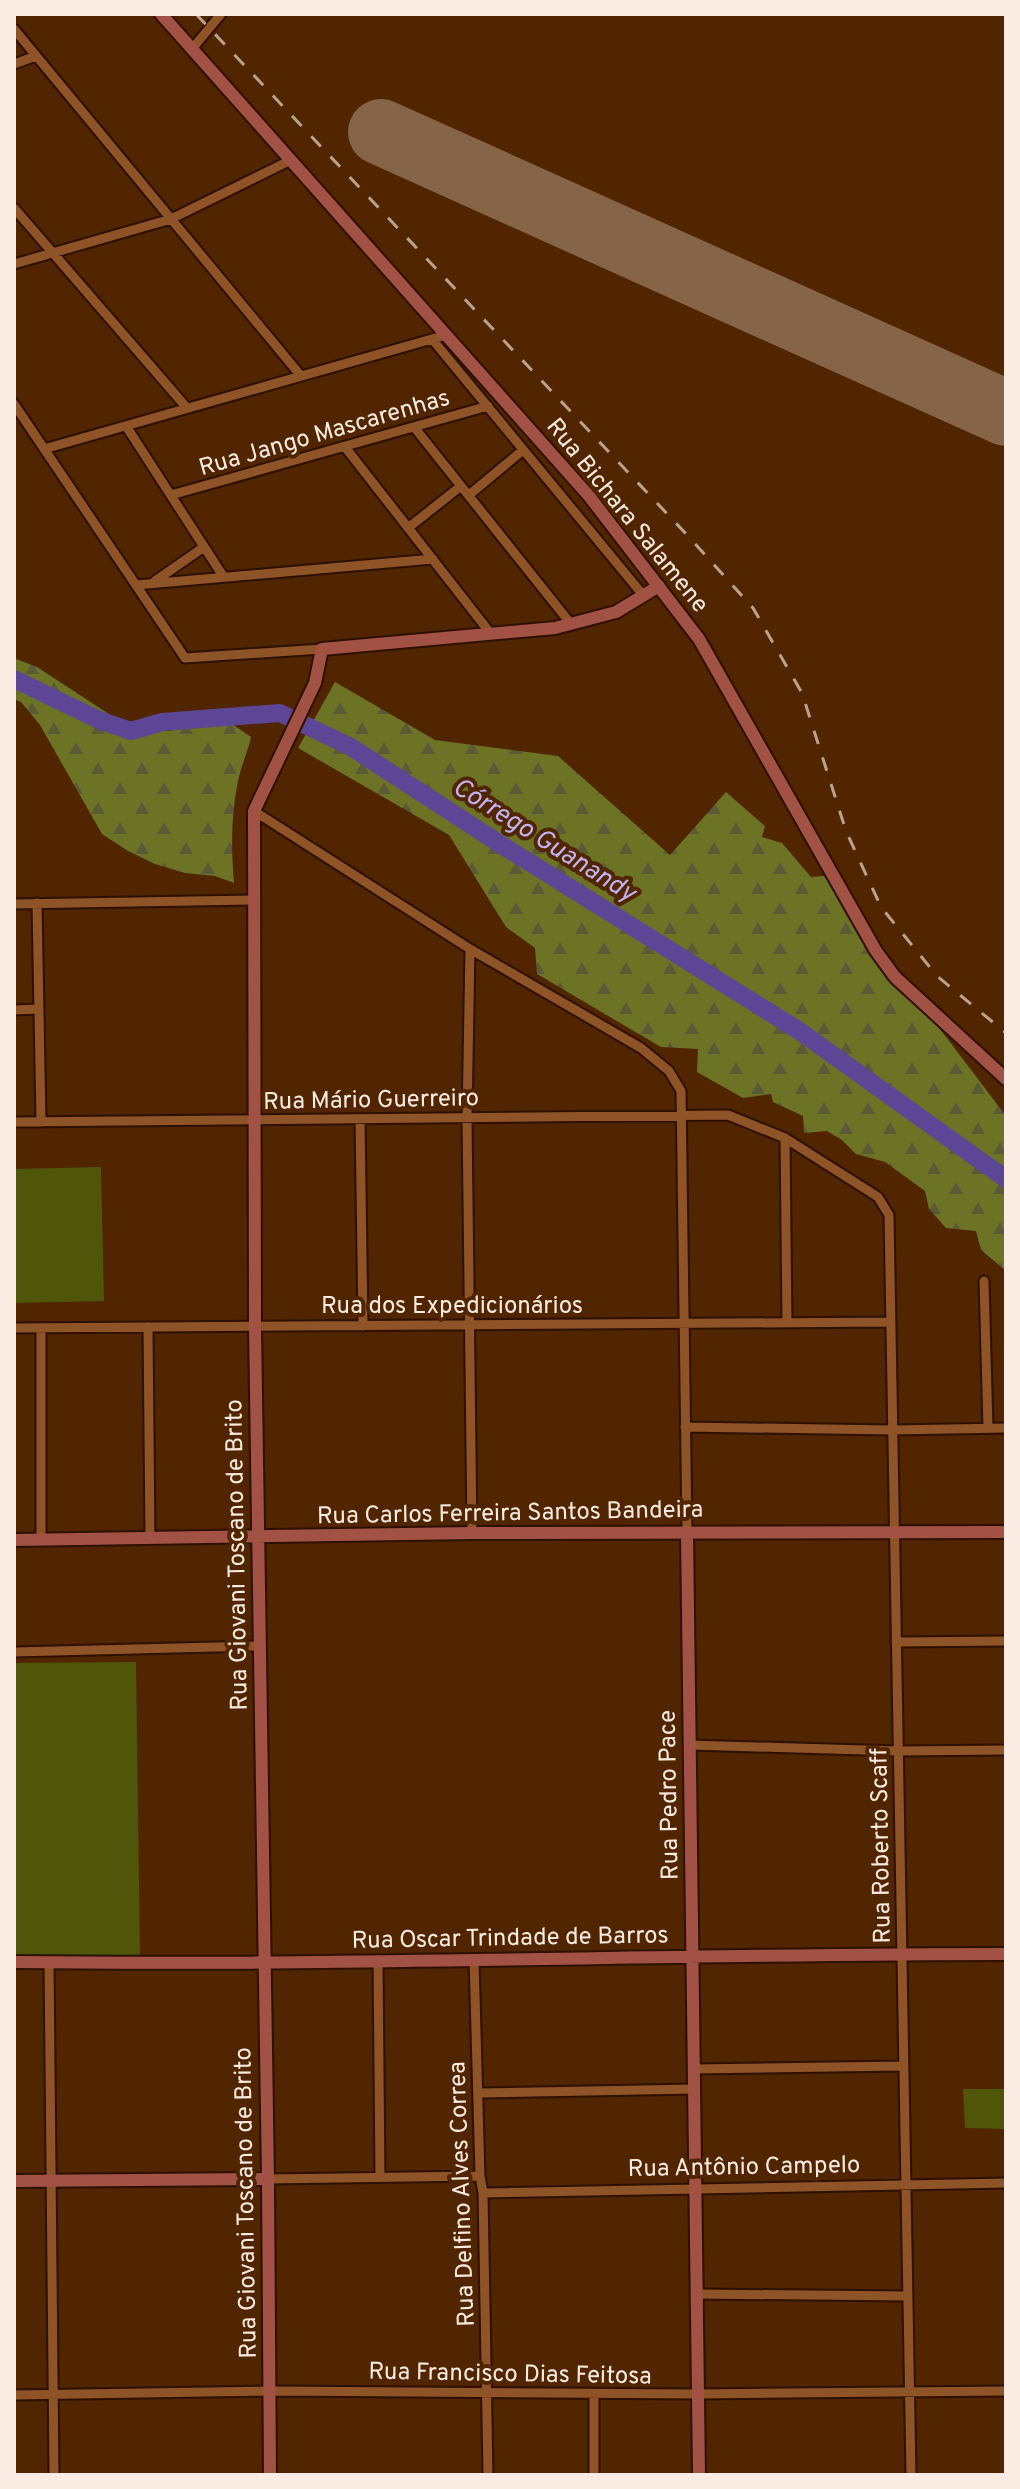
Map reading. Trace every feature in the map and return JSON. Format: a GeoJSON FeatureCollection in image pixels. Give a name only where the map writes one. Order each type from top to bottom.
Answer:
{"type":"FeatureCollection","features":[{"type":"Feature","properties":{"kind":"main road","name":"Rua Bichara Salamene"},"geometry":{"type":"LineString","coordinates":[[161,14],[589,496],[699,639],[876,951],[895,977],[1006,1079]]}},
{"type":"Feature","properties":{"kind":"main road"},"geometry":{"type":"LineString","coordinates":[[322,649],[555,628],[616,612],[659,586]]}},
{"type":"Feature","properties":{"kind":"main road","name":"Rua Giovani Toscano de Brito"},"geometry":{"type":"LineString","coordinates":[[270,2475],[253,1120],[254,811],[312,688],[322,649]]}},
{"type":"Feature","properties":{"kind":"main road","name":"Rua Pedro Pace"},"geometry":{"type":"LineString","coordinates":[[687,1532],[699,2475]]}},
{"type":"Feature","properties":{"kind":"main road","name":"Rua Carlos Ferreira Santos Bandeira"},"geometry":{"type":"LineString","coordinates":[[14,1540],[472,1533],[1006,1532]]}},
{"type":"Feature","properties":{"kind":"main road","name":"Rua Oscar Trindade de Barros"},"geometry":{"type":"LineString","coordinates":[[14,1962],[1006,1954]]}},
{"type":"Feature","properties":{"kind":"main road"},"geometry":{"type":"LineString","coordinates":[[14,2181],[268,2179]]}},
{"type":"Feature","properties":{"kind":"street"},"geometry":{"type":"LineString","coordinates":[[192,49],[221,14]]}},
{"type":"Feature","properties":{"kind":"street"},"geometry":{"type":"LineString","coordinates":[[14,29],[301,376]]}},
{"type":"Feature","properties":{"kind":"street"},"geometry":{"type":"LineString","coordinates":[[14,64],[36,56]]}},
{"type":"Feature","properties":{"kind":"street"},"geometry":{"type":"LineString","coordinates":[[14,264],[171,219],[291,160]]}},
{"type":"Feature","properties":{"kind":"street"},"geometry":{"type":"LineString","coordinates":[[14,208],[187,408]]}},
{"type":"Feature","properties":{"kind":"street"},"geometry":{"type":"LineString","coordinates":[[44,449],[446,335]]}},
{"type":"Feature","properties":{"kind":"street"},"geometry":{"type":"LineString","coordinates":[[432,339],[643,595]]}},
{"type":"Feature","properties":{"kind":"street"},"geometry":{"type":"LineString","coordinates":[[14,404],[185,658],[322,649]]}},
{"type":"Feature","properties":{"kind":"street","name":"Rua Jango Mascarenhas"},"geometry":{"type":"LineString","coordinates":[[171,495],[488,406]]}},
{"type":"Feature","properties":{"kind":"street"},"geometry":{"type":"LineString","coordinates":[[126,426],[223,576]]}},
{"type":"Feature","properties":{"kind":"street"},"geometry":{"type":"LineString","coordinates":[[414,427],[571,624]]}},
{"type":"Feature","properties":{"kind":"street"},"geometry":{"type":"LineString","coordinates":[[345,447],[491,634]]}},
{"type":"Feature","properties":{"kind":"street"},"geometry":{"type":"LineString","coordinates":[[469,495],[523,450]]}},
{"type":"Feature","properties":{"kind":"street"},"geometry":{"type":"LineString","coordinates":[[408,528],[461,486]]}},
{"type":"Feature","properties":{"kind":"street"},"geometry":{"type":"LineString","coordinates":[[152,583],[204,547]]}},
{"type":"Feature","properties":{"kind":"street"},"geometry":{"type":"LineString","coordinates":[[136,585],[433,559]]}},
{"type":"Feature","properties":{"kind":"street","name":"Rua Pedro Pace"},"geometry":{"type":"LineString","coordinates":[[254,811],[470,949],[650,1056],[669,1071],[681,1091],[687,1532]]}},
{"type":"Feature","properties":{"kind":"street"},"geometry":{"type":"LineString","coordinates":[[14,904],[253,900]]}},
{"type":"Feature","properties":{"kind":"street"},"geometry":{"type":"LineString","coordinates":[[37,903],[41,1122]]}},
{"type":"Feature","properties":{"kind":"street"},"geometry":{"type":"LineString","coordinates":[[470,949],[467,1118],[472,1533]]}},
{"type":"Feature","properties":{"kind":"street"},"geometry":{"type":"LineString","coordinates":[[14,1010],[39,1009]]}},
{"type":"Feature","properties":{"kind":"street","name":"Rua Mário Guerreiro"},"geometry":{"type":"LineString","coordinates":[[14,1122],[728,1115],[785,1138]]}},
{"type":"Feature","properties":{"kind":"street"},"geometry":{"type":"LineString","coordinates":[[360,1119],[363,1326]]}},
{"type":"Feature","properties":{"kind":"street"},"geometry":{"type":"LineString","coordinates":[[785,1138],[787,1323]]}},
{"type":"Feature","properties":{"kind":"street","name":"Rua Roberto Scaff"},"geometry":{"type":"LineString","coordinates":[[785,1138],[878,1197],[889,1215],[911,2475]]}},
{"type":"Feature","properties":{"kind":"street"},"geometry":{"type":"LineString","coordinates":[[984,1281],[988,1428]]}},
{"type":"Feature","properties":{"kind":"street","name":"Rua dos Expedicionários"},"geometry":{"type":"LineString","coordinates":[[14,1328],[890,1322]]}},
{"type":"Feature","properties":{"kind":"street"},"geometry":{"type":"LineString","coordinates":[[148,1327],[150,1538]]}},
{"type":"Feature","properties":{"kind":"street"},"geometry":{"type":"LineString","coordinates":[[41,1328],[41,1539]]}},
{"type":"Feature","properties":{"kind":"street"},"geometry":{"type":"LineString","coordinates":[[685,1427],[1006,1428]]}},
{"type":"Feature","properties":{"kind":"street"},"geometry":{"type":"LineString","coordinates":[[896,1642],[1006,1641]]}},
{"type":"Feature","properties":{"kind":"street"},"geometry":{"type":"LineString","coordinates":[[14,1652],[260,1646]]}},
{"type":"Feature","properties":{"kind":"street"},"geometry":{"type":"LineString","coordinates":[[690,1745],[898,1751],[1006,1750]]}},
{"type":"Feature","properties":{"kind":"street","name":"Rua Delfino Alves Correa"},"geometry":{"type":"LineString","coordinates":[[474,1959],[483,2193],[488,2475]]}},
{"type":"Feature","properties":{"kind":"street"},"geometry":{"type":"LineString","coordinates":[[378,1960],[380,2177]]}},
{"type":"Feature","properties":{"kind":"street"},"geometry":{"type":"LineString","coordinates":[[49,1962],[54,2475]]}},
{"type":"Feature","properties":{"kind":"street"},"geometry":{"type":"LineString","coordinates":[[693,2069],[904,2066]]}},
{"type":"Feature","properties":{"kind":"street"},"geometry":{"type":"LineString","coordinates":[[478,2093],[694,2089]]}},
{"type":"Feature","properties":{"kind":"street"},"geometry":{"type":"LineString","coordinates":[[268,2179],[480,2176]]}},
{"type":"Feature","properties":{"kind":"street","name":"Rua Antônio Campelo"},"geometry":{"type":"LineString","coordinates":[[483,2193],[1006,2183]]}},
{"type":"Feature","properties":{"kind":"street"},"geometry":{"type":"LineString","coordinates":[[696,2294],[908,2296]]}},
{"type":"Feature","properties":{"kind":"street","name":"Rua Francisco Dias Feitosa"},"geometry":{"type":"LineString","coordinates":[[14,2395],[269,2391],[594,2394],[1006,2391]]}},
{"type":"Feature","properties":{"kind":"street"},"geometry":{"type":"LineString","coordinates":[[594,2394],[594,2475]]}},
{"type":"Feature","properties":{"kind":"green space"},"geometry":{"type":"Polygon","coordinates":[[[14,658],[37,667],[112,716],[139,728],[169,731],[226,720],[251,737],[239,775],[234,806],[234,883],[155,864],[102,834],[40,725],[21,702],[14,699],[14,658]]]}},
{"type":"Feature","properties":{"kind":"green space"},"geometry":{"type":"Polygon","coordinates":[[[335,682],[435,740],[558,756],[670,855],[726,792],[765,826],[762,837],[782,843],[811,877],[824,876],[1006,1116],[1006,1271],[981,1250],[976,1231],[946,1228],[929,1209],[925,1191],[885,1162],[856,1154],[827,1131],[804,1133],[803,1116],[773,1102],[771,1094],[743,1098],[697,1072],[698,1049],[661,1047],[537,974],[535,948],[506,927],[449,835],[298,748],[335,682]]]}},
{"type":"Feature","properties":{"kind":"green space"},"geometry":{"type":"Polygon","coordinates":[[[101,1167],[104,1301],[14,1303],[14,1169],[101,1167]]]}},
{"type":"Feature","properties":{"kind":"green space"},"geometry":{"type":"Polygon","coordinates":[[[136,1662],[140,1957],[14,1958],[14,1663],[136,1662]]]}},
{"type":"Feature","properties":{"kind":"green space"},"geometry":{"type":"Polygon","coordinates":[[[963,2089],[1006,2089],[1006,2129],[965,2128],[963,2089]]]}},
{"type":"Feature","properties":{"kind":"waterway","name":"Córrego Guanandy"},"geometry":{"type":"LineString","coordinates":[[14,679],[99,720],[131,731],[162,722],[280,713],[351,747],[798,1030],[1006,1179]]}},
{"type":"Feature","properties":{"kind":"runway"},"geometry":{"type":"LineString","coordinates":[[381,132],[1006,413]]}},
{"type":"Feature","properties":{"kind":"railway"},"geometry":{"type":"LineString","coordinates":[[196,14],[753,608],[802,693],[846,831],[881,907],[937,976],[1006,1033]]}}]}
